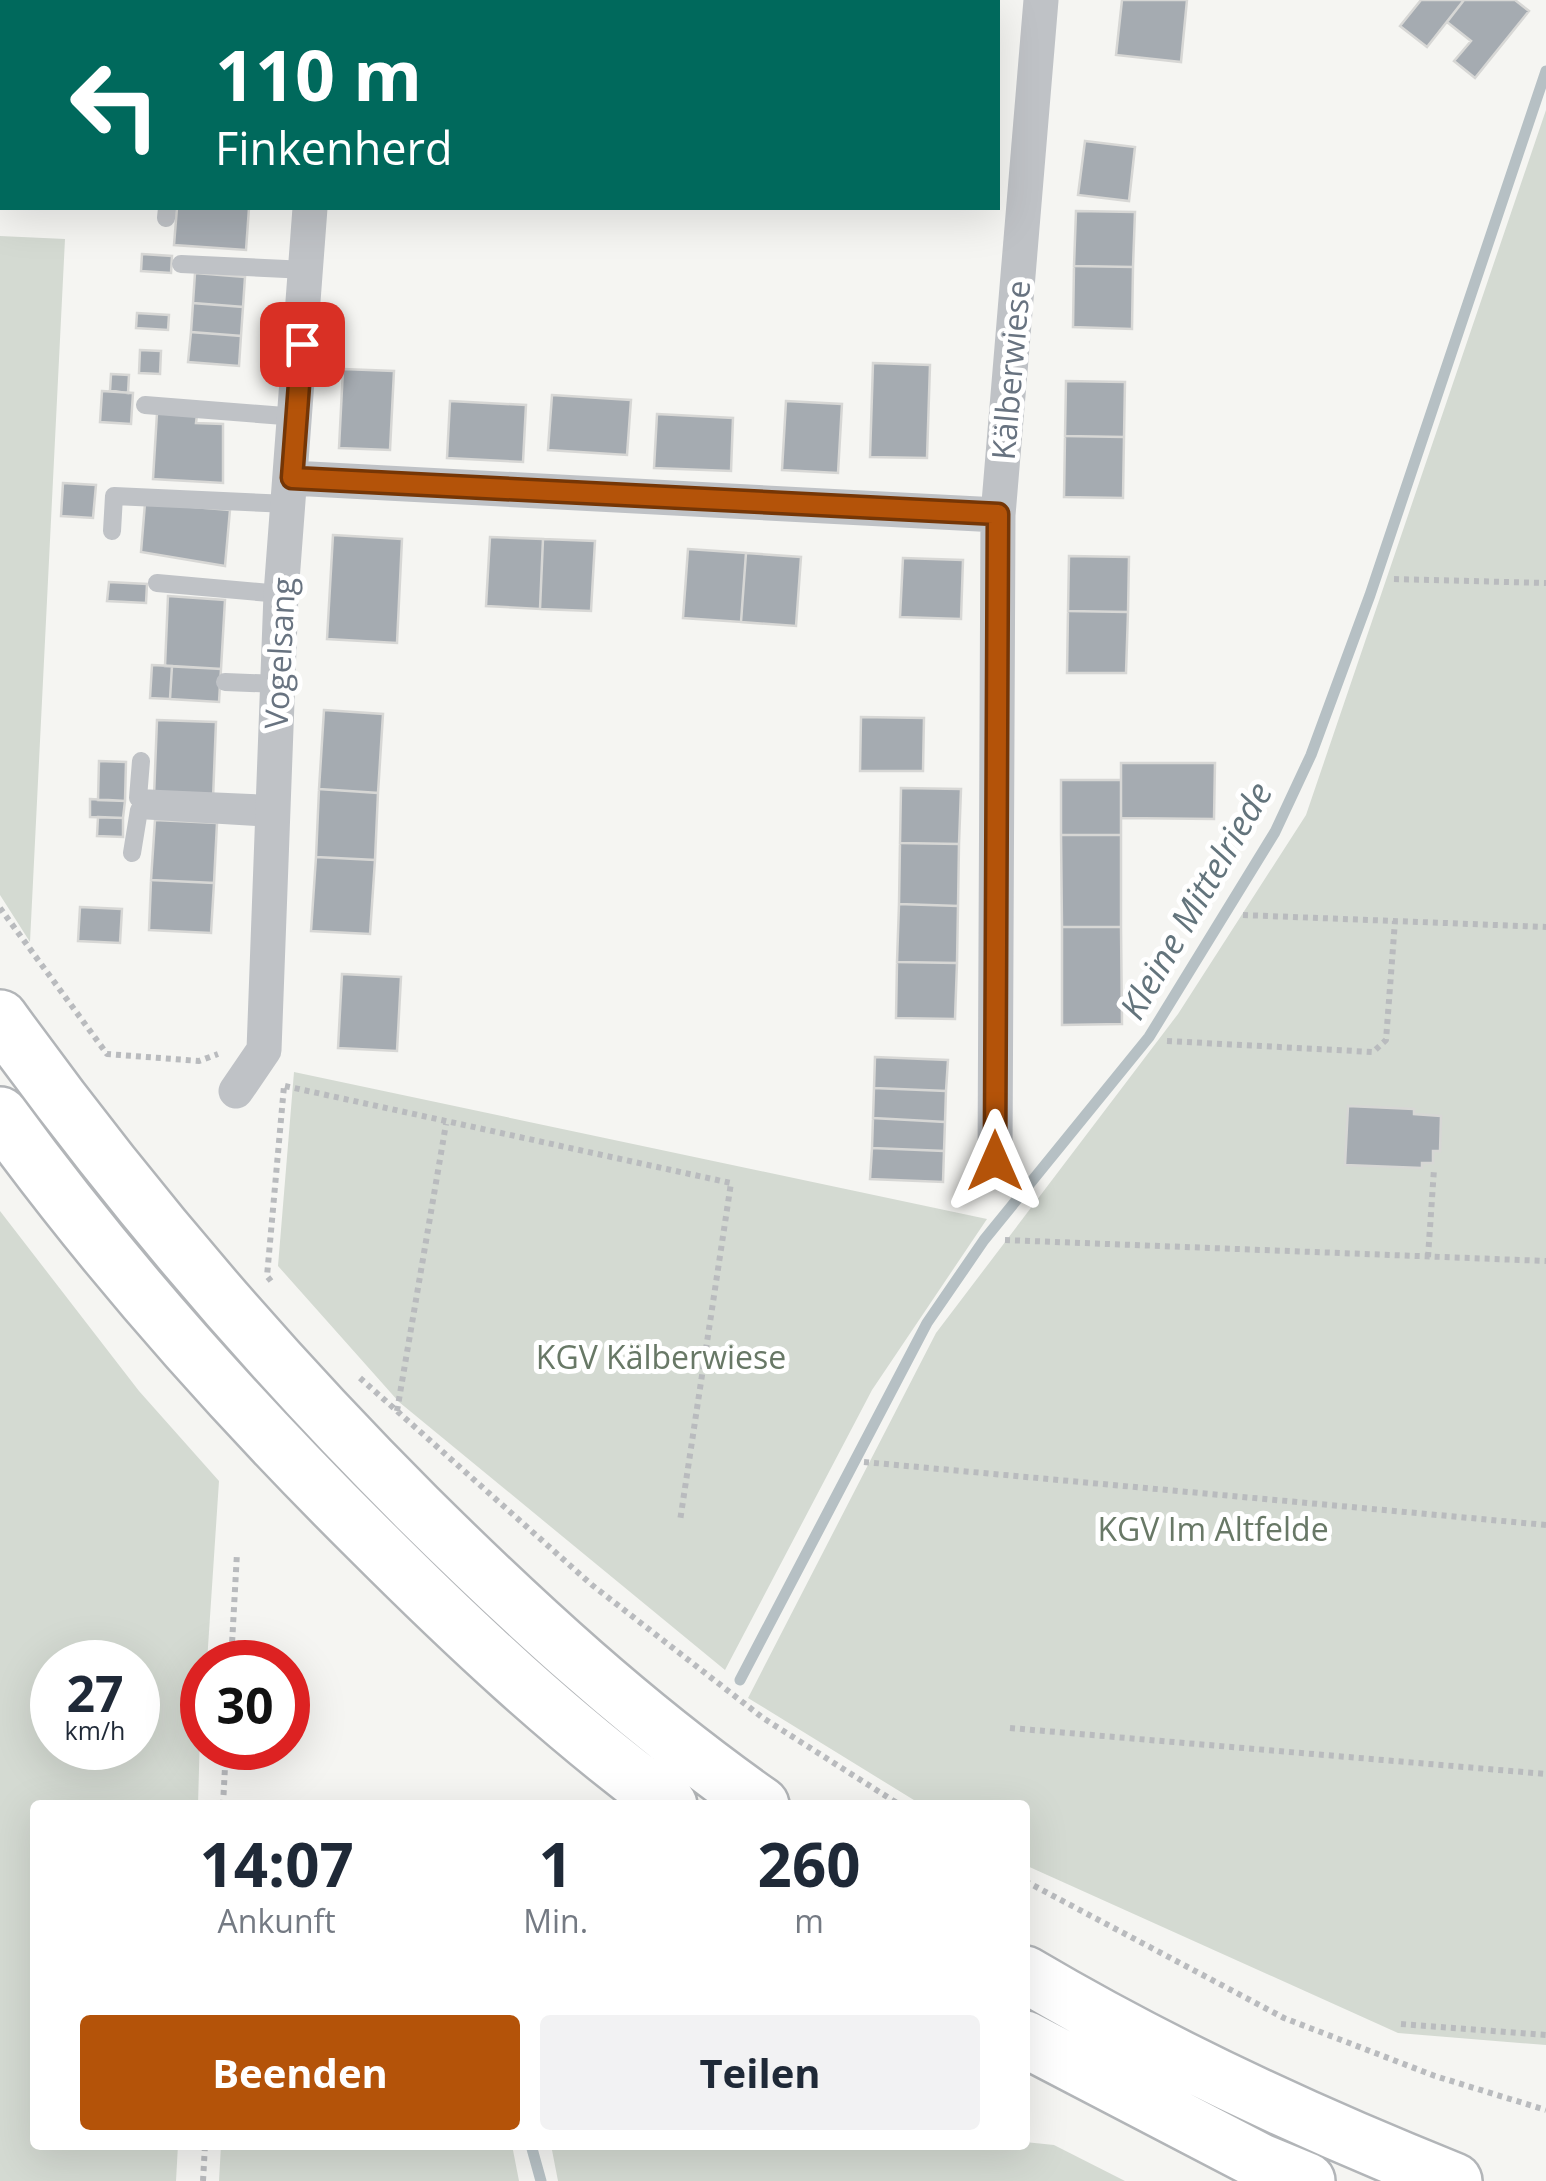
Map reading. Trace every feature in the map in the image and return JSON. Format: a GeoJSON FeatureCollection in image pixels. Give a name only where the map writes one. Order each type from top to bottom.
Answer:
{"type":"FeatureCollection","features":[{"type":"Feature","properties":{"kind":"highway"},"geometry":{"type":"LineString","coordinates":[[0,1018],[83,1134],[312,1402],[526,1616],[637,1710],[754,1800]]}},
{"type":"Feature","properties":{"kind":"highway"},"geometry":{"type":"LineString","coordinates":[[0,1115],[112,1258],[273,1443],[494,1664],[662,1800]]}},
{"type":"Feature","properties":{"kind":"highway"},"geometry":{"type":"LineString","coordinates":[[1030,1977],[1094,2015],[1287,2112],[1454,2181]]}},
{"type":"Feature","properties":{"kind":"highway"},"geometry":{"type":"LineString","coordinates":[[1030,2042],[1244,2154],[1307,2181]]}},
{"type":"Feature","properties":{"kind":"street","name":"Kälberwiese"},"geometry":{"type":"LineString","coordinates":[[995,1161],[998,514],[1041,0]]}},
{"type":"Feature","properties":{"kind":"street","name":"Vogelsang"},"geometry":{"type":"LineString","coordinates":[[236,1091],[264,1050],[281,594],[310,210]]}},
{"type":"Feature","properties":{"kind":"street"},"geometry":{"type":"LineString","coordinates":[[290,491],[998,514]]}},
{"type":"Feature","properties":{"kind":"lane"},"geometry":{"type":"LineString","coordinates":[[181,264],[307,270]]}},
{"type":"Feature","properties":{"kind":"lane"},"geometry":{"type":"LineString","coordinates":[[146,405],[297,417]]}},
{"type":"Feature","properties":{"kind":"lane"},"geometry":{"type":"LineString","coordinates":[[112,531],[114,496],[290,491]]}},
{"type":"Feature","properties":{"kind":"lane"},"geometry":{"type":"LineString","coordinates":[[157,583],[281,594]]}},
{"type":"Feature","properties":{"kind":"lane"},"geometry":{"type":"LineString","coordinates":[[225,682],[278,684]]}},
{"type":"Feature","properties":{"kind":"lane"},"geometry":{"type":"LineString","coordinates":[[140,761],[138,798],[272,811]]}},
{"type":"Feature","properties":{"kind":"lane"},"geometry":{"type":"LineString","coordinates":[[132,853],[139,810],[272,811]]}},
{"type":"Feature","properties":{"kind":"path"},"geometry":{"type":"LineString","coordinates":[[1394,579],[1546,583]]}},
{"type":"Feature","properties":{"kind":"path"},"geometry":{"type":"LineString","coordinates":[[0,908],[106,1054],[199,1061],[218,1054]]}},
{"type":"Feature","properties":{"kind":"path"},"geometry":{"type":"LineString","coordinates":[[1243,915],[1546,926]]}},
{"type":"Feature","properties":{"kind":"path"},"geometry":{"type":"LineString","coordinates":[[1167,1041],[1374,1052],[1382,1048],[1386,1040],[1395,921]]}},
{"type":"Feature","properties":{"kind":"path"},"geometry":{"type":"LineString","coordinates":[[199,1061],[236,1091],[285,1086],[731,1183],[680,1520]]}},
{"type":"Feature","properties":{"kind":"path"},"geometry":{"type":"LineString","coordinates":[[278,1290],[266,1276],[285,1086]]}},
{"type":"Feature","properties":{"kind":"path"},"geometry":{"type":"LineString","coordinates":[[397,1412],[446,1124]]}},
{"type":"Feature","properties":{"kind":"path"},"geometry":{"type":"LineString","coordinates":[[1428,1256],[1434,1169]]}},
{"type":"Feature","properties":{"kind":"path"},"geometry":{"type":"LineString","coordinates":[[1004,1240],[1546,1261]]}},
{"type":"Feature","properties":{"kind":"path"},"geometry":{"type":"LineString","coordinates":[[353,1372],[592,1585],[763,1718],[892,1800]]}},
{"type":"Feature","properties":{"kind":"path"},"geometry":{"type":"LineString","coordinates":[[864,1462],[1546,1525]]}},
{"type":"Feature","properties":{"kind":"path"},"geometry":{"type":"LineString","coordinates":[[232,1640],[237,1553]]}},
{"type":"Feature","properties":{"kind":"path"},"geometry":{"type":"LineString","coordinates":[[1010,1728],[1546,1774]]}},
{"type":"Feature","properties":{"kind":"path"},"geometry":{"type":"LineString","coordinates":[[223,1800],[225,1770]]}},
{"type":"Feature","properties":{"kind":"path"},"geometry":{"type":"LineString","coordinates":[[1030,1884],[1284,2018],[1435,2076],[1546,2110]]}},
{"type":"Feature","properties":{"kind":"path"},"geometry":{"type":"LineString","coordinates":[[1401,2024],[1546,2035]]}},
{"type":"Feature","properties":{"kind":"path"},"geometry":{"type":"LineString","coordinates":[[203,2181],[205,2150]]}},
{"type":"Feature","properties":{"kind":"green space","name":"KGV Im Altfelde"},"geometry":{"type":"Polygon","coordinates":[[[1546,110],[1546,2045],[1398,2033],[1030,1867],[1030,1800],[914,1800],[748,1698],[936,1333],[1178,1014],[1306,815],[1546,110]]]}},
{"type":"Feature","properties":{"kind":"green space"},"geometry":{"type":"Polygon","coordinates":[[[0,236],[65,239],[30,942],[0,895],[0,236]]]}},
{"type":"Feature","properties":{"kind":"green space","name":"KGV Kälberwiese"},"geometry":{"type":"Polygon","coordinates":[[[294,1072],[987,1219],[872,1390],[725,1670],[399,1402],[278,1266],[294,1072]]]}},
{"type":"Feature","properties":{"kind":"green space"},"geometry":{"type":"Polygon","coordinates":[[[0,1211],[139,1391],[219,1481],[208,1640],[180,1640],[180,1770],[199,1770],[198,1800],[30,1800],[30,2150],[178,2150],[176,2181],[0,2181],[0,1211]]]}},
{"type":"Feature","properties":{"kind":"green space"},"geometry":{"type":"Polygon","coordinates":[[[1030,2143],[1054,2145],[1125,2181],[558,2181],[552,2150],[1030,2150],[1030,2143]]]}},
{"type":"Feature","properties":{"kind":"green space"},"geometry":{"type":"Polygon","coordinates":[[[221,2150],[513,2150],[519,2181],[219,2181],[221,2150]]]}},
{"type":"Feature","properties":{"kind":"building"},"geometry":{"type":"Polygon","coordinates":[[[1122,0],[1187,0],[1181,62],[1116,55],[1122,0]]]}},
{"type":"Feature","properties":{"kind":"building"},"geometry":{"type":"Polygon","coordinates":[[[1421,0],[1464,0],[1427,47],[1400,26],[1421,0]]]}},
{"type":"Feature","properties":{"kind":"building"},"geometry":{"type":"Polygon","coordinates":[[[1464,0],[1515,0],[1529,11],[1475,78],[1454,61],[1471,41],[1447,22],[1464,0]]]}},
{"type":"Feature","properties":{"kind":"building"},"geometry":{"type":"Polygon","coordinates":[[[1085,141],[1135,147],[1129,201],[1078,195],[1085,141]]]}},
{"type":"Feature","properties":{"kind":"building"},"geometry":{"type":"Polygon","coordinates":[[[177,210],[249,210],[246,250],[174,245],[177,210]]]}},
{"type":"Feature","properties":{"kind":"building"},"geometry":{"type":"Polygon","coordinates":[[[1076,211],[1135,212],[1133,267],[1074,266],[1076,211]]]}},
{"type":"Feature","properties":{"kind":"building"},"geometry":{"type":"Polygon","coordinates":[[[142,254],[172,256],[171,273],[141,271],[142,254]]]}},
{"type":"Feature","properties":{"kind":"building"},"geometry":{"type":"Polygon","coordinates":[[[1074,266],[1133,267],[1132,329],[1073,327],[1074,266]]]}},
{"type":"Feature","properties":{"kind":"building"},"geometry":{"type":"Polygon","coordinates":[[[195,273],[245,277],[243,307],[193,303],[195,273]]]}},
{"type":"Feature","properties":{"kind":"building"},"geometry":{"type":"Polygon","coordinates":[[[193,303],[243,307],[241,336],[191,332],[193,303]]]}},
{"type":"Feature","properties":{"kind":"building"},"geometry":{"type":"Polygon","coordinates":[[[137,313],[169,315],[168,330],[136,328],[137,313]]]}},
{"type":"Feature","properties":{"kind":"building"},"geometry":{"type":"Polygon","coordinates":[[[191,332],[241,336],[239,366],[188,362],[191,332]]]}},
{"type":"Feature","properties":{"kind":"building"},"geometry":{"type":"Polygon","coordinates":[[[140,350],[161,351],[160,374],[139,373],[140,350]]]}},
{"type":"Feature","properties":{"kind":"building"},"geometry":{"type":"Polygon","coordinates":[[[873,363],[930,365],[927,458],[870,457],[873,363]]]}},
{"type":"Feature","properties":{"kind":"building"},"geometry":{"type":"Polygon","coordinates":[[[343,369],[394,371],[390,450],[339,448],[343,369]]]}},
{"type":"Feature","properties":{"kind":"building"},"geometry":{"type":"Polygon","coordinates":[[[111,374],[129,375],[128,393],[110,391],[111,374]]]}},
{"type":"Feature","properties":{"kind":"building"},"geometry":{"type":"Polygon","coordinates":[[[1066,381],[1125,382],[1124,437],[1065,436],[1066,381]]]}},
{"type":"Feature","properties":{"kind":"building"},"geometry":{"type":"Polygon","coordinates":[[[102,391],[133,393],[131,424],[100,422],[102,391]]]}},
{"type":"Feature","properties":{"kind":"building"},"geometry":{"type":"Polygon","coordinates":[[[552,395],[631,400],[627,455],[548,450],[552,395]]]}},
{"type":"Feature","properties":{"kind":"building"},"geometry":{"type":"Polygon","coordinates":[[[450,401],[526,405],[523,462],[447,458],[450,401]]]}},
{"type":"Feature","properties":{"kind":"building"},"geometry":{"type":"Polygon","coordinates":[[[786,401],[842,404],[838,473],[782,470],[786,401]]]}},
{"type":"Feature","properties":{"kind":"building"},"geometry":{"type":"Polygon","coordinates":[[[157,413],[197,415],[196,423],[223,424],[223,483],[153,479],[157,413]]]}},
{"type":"Feature","properties":{"kind":"building"},"geometry":{"type":"Polygon","coordinates":[[[657,414],[733,418],[731,471],[654,468],[657,414]]]}},
{"type":"Feature","properties":{"kind":"building"},"geometry":{"type":"Polygon","coordinates":[[[1065,436],[1124,437],[1123,498],[1064,497],[1065,436]]]}},
{"type":"Feature","properties":{"kind":"building"},"geometry":{"type":"Polygon","coordinates":[[[63,483],[96,485],[93,518],[61,516],[63,483]]]}},
{"type":"Feature","properties":{"kind":"building"},"geometry":{"type":"Polygon","coordinates":[[[145,503],[230,510],[225,566],[141,552],[145,503]]]}},
{"type":"Feature","properties":{"kind":"building"},"geometry":{"type":"Polygon","coordinates":[[[333,535],[402,539],[397,643],[327,639],[333,535]]]}},
{"type":"Feature","properties":{"kind":"building"},"geometry":{"type":"Polygon","coordinates":[[[490,537],[543,539],[540,609],[486,606],[490,537]]]}},
{"type":"Feature","properties":{"kind":"building"},"geometry":{"type":"Polygon","coordinates":[[[543,539],[595,541],[591,611],[540,609],[543,539]]]}},
{"type":"Feature","properties":{"kind":"building"},"geometry":{"type":"Polygon","coordinates":[[[688,549],[746,553],[741,622],[683,618],[688,549]]]}},
{"type":"Feature","properties":{"kind":"building"},"geometry":{"type":"Polygon","coordinates":[[[746,553],[801,557],[796,626],[741,622],[746,553]]]}},
{"type":"Feature","properties":{"kind":"building"},"geometry":{"type":"Polygon","coordinates":[[[1069,556],[1129,557],[1128,612],[1068,611],[1069,556]]]}},
{"type":"Feature","properties":{"kind":"building"},"geometry":{"type":"Polygon","coordinates":[[[903,558],[963,560],[961,619],[900,617],[903,558]]]}},
{"type":"Feature","properties":{"kind":"building"},"geometry":{"type":"Polygon","coordinates":[[[109,582],[147,584],[146,603],[107,601],[109,582]]]}},
{"type":"Feature","properties":{"kind":"building"},"geometry":{"type":"Polygon","coordinates":[[[168,596],[225,600],[221,669],[165,666],[168,596]]]}},
{"type":"Feature","properties":{"kind":"building"},"geometry":{"type":"Polygon","coordinates":[[[1068,611],[1128,612],[1126,673],[1067,673],[1068,611]]]}},
{"type":"Feature","properties":{"kind":"building"},"geometry":{"type":"Polygon","coordinates":[[[152,665],[172,666],[170,699],[150,698],[152,665]]]}},
{"type":"Feature","properties":{"kind":"building"},"geometry":{"type":"Polygon","coordinates":[[[172,666],[221,669],[219,702],[170,699],[172,666]]]}},
{"type":"Feature","properties":{"kind":"building"},"geometry":{"type":"Polygon","coordinates":[[[324,710],[383,714],[378,793],[319,789],[324,710]]]}},
{"type":"Feature","properties":{"kind":"building"},"geometry":{"type":"Polygon","coordinates":[[[861,717],[924,718],[923,771],[860,771],[861,717]]]}},
{"type":"Feature","properties":{"kind":"building"},"geometry":{"type":"Polygon","coordinates":[[[157,720],[216,722],[213,799],[154,796],[157,720]]]}},
{"type":"Feature","properties":{"kind":"building"},"geometry":{"type":"Polygon","coordinates":[[[99,761],[126,762],[125,801],[98,800],[99,761]]]}},
{"type":"Feature","properties":{"kind":"building"},"geometry":{"type":"Polygon","coordinates":[[[1121,763],[1215,763],[1214,819],[1121,818],[1121,763]]]}},
{"type":"Feature","properties":{"kind":"building"},"geometry":{"type":"Polygon","coordinates":[[[1061,780],[1121,780],[1121,835],[1061,835],[1061,780]]]}},
{"type":"Feature","properties":{"kind":"building"},"geometry":{"type":"Polygon","coordinates":[[[901,788],[961,789],[959,844],[900,843],[901,788]]]}},
{"type":"Feature","properties":{"kind":"building"},"geometry":{"type":"Polygon","coordinates":[[[319,789],[378,793],[375,860],[316,857],[319,789]]]}},
{"type":"Feature","properties":{"kind":"building"},"geometry":{"type":"Polygon","coordinates":[[[90,799],[125,801],[123,818],[90,817],[90,799]]]}},
{"type":"Feature","properties":{"kind":"building"},"geometry":{"type":"Polygon","coordinates":[[[98,817],[123,818],[123,837],[97,836],[98,817]]]}},
{"type":"Feature","properties":{"kind":"building"},"geometry":{"type":"Polygon","coordinates":[[[155,820],[217,823],[214,883],[151,880],[155,820]]]}},
{"type":"Feature","properties":{"kind":"building"},"geometry":{"type":"Polygon","coordinates":[[[1061,835],[1121,835],[1121,927],[1062,927],[1061,835]]]}},
{"type":"Feature","properties":{"kind":"building"},"geometry":{"type":"Polygon","coordinates":[[[900,843],[959,844],[958,906],[899,904],[900,843]]]}},
{"type":"Feature","properties":{"kind":"building"},"geometry":{"type":"Polygon","coordinates":[[[316,857],[375,860],[370,934],[311,931],[316,857]]]}},
{"type":"Feature","properties":{"kind":"building"},"geometry":{"type":"Polygon","coordinates":[[[151,880],[214,883],[211,933],[149,930],[151,880]]]}},
{"type":"Feature","properties":{"kind":"building"},"geometry":{"type":"Polygon","coordinates":[[[899,904],[958,906],[957,963],[897,962],[899,904]]]}},
{"type":"Feature","properties":{"kind":"building"},"geometry":{"type":"Polygon","coordinates":[[[80,907],[122,909],[120,943],[78,941],[80,907]]]}},
{"type":"Feature","properties":{"kind":"building"},"geometry":{"type":"Polygon","coordinates":[[[1062,927],[1121,927],[1122,1024],[1062,1025],[1062,927]]]}},
{"type":"Feature","properties":{"kind":"building"},"geometry":{"type":"Polygon","coordinates":[[[897,962],[957,963],[955,1019],[896,1018],[897,962]]]}},
{"type":"Feature","properties":{"kind":"building"},"geometry":{"type":"Polygon","coordinates":[[[342,974],[401,977],[397,1051],[338,1048],[342,974]]]}},
{"type":"Feature","properties":{"kind":"building"},"geometry":{"type":"Polygon","coordinates":[[[875,1057],[948,1060],[946,1091],[874,1088],[875,1057]]]}},
{"type":"Feature","properties":{"kind":"building"},"geometry":{"type":"Polygon","coordinates":[[[874,1088],[946,1091],[945,1122],[873,1118],[874,1088]]]}},
{"type":"Feature","properties":{"kind":"building"},"geometry":{"type":"Polygon","coordinates":[[[1348,1106],[1414,1109],[1414,1114],[1441,1116],[1440,1151],[1433,1151],[1433,1163],[1422,1163],[1422,1168],[1345,1165],[1348,1106]]]}},
{"type":"Feature","properties":{"kind":"building"},"geometry":{"type":"Polygon","coordinates":[[[873,1118],[945,1122],[944,1151],[872,1148],[873,1118]]]}},
{"type":"Feature","properties":{"kind":"building"},"geometry":{"type":"Polygon","coordinates":[[[872,1148],[944,1151],[943,1182],[870,1179],[872,1148]]]}},
{"type":"Feature","properties":{"kind":"waterway","name":"Kleine Mittelriede"},"geometry":{"type":"LineString","coordinates":[[740,1680],[927,1323],[984,1240],[1149,1037],[1275,832],[1311,755],[1370,595],[1546,71]]}},
{"type":"Feature","properties":{"kind":"waterway","name":"Kleine Mittelriede"},"geometry":{"type":"LineString","coordinates":[[532,2150],[541,2181]]}},
{"type":"Feature","properties":{"kind":"route"},"geometry":{"type":"LineString","coordinates":[[302,344],[292,478],[998,514],[995,1161]]}}]}
